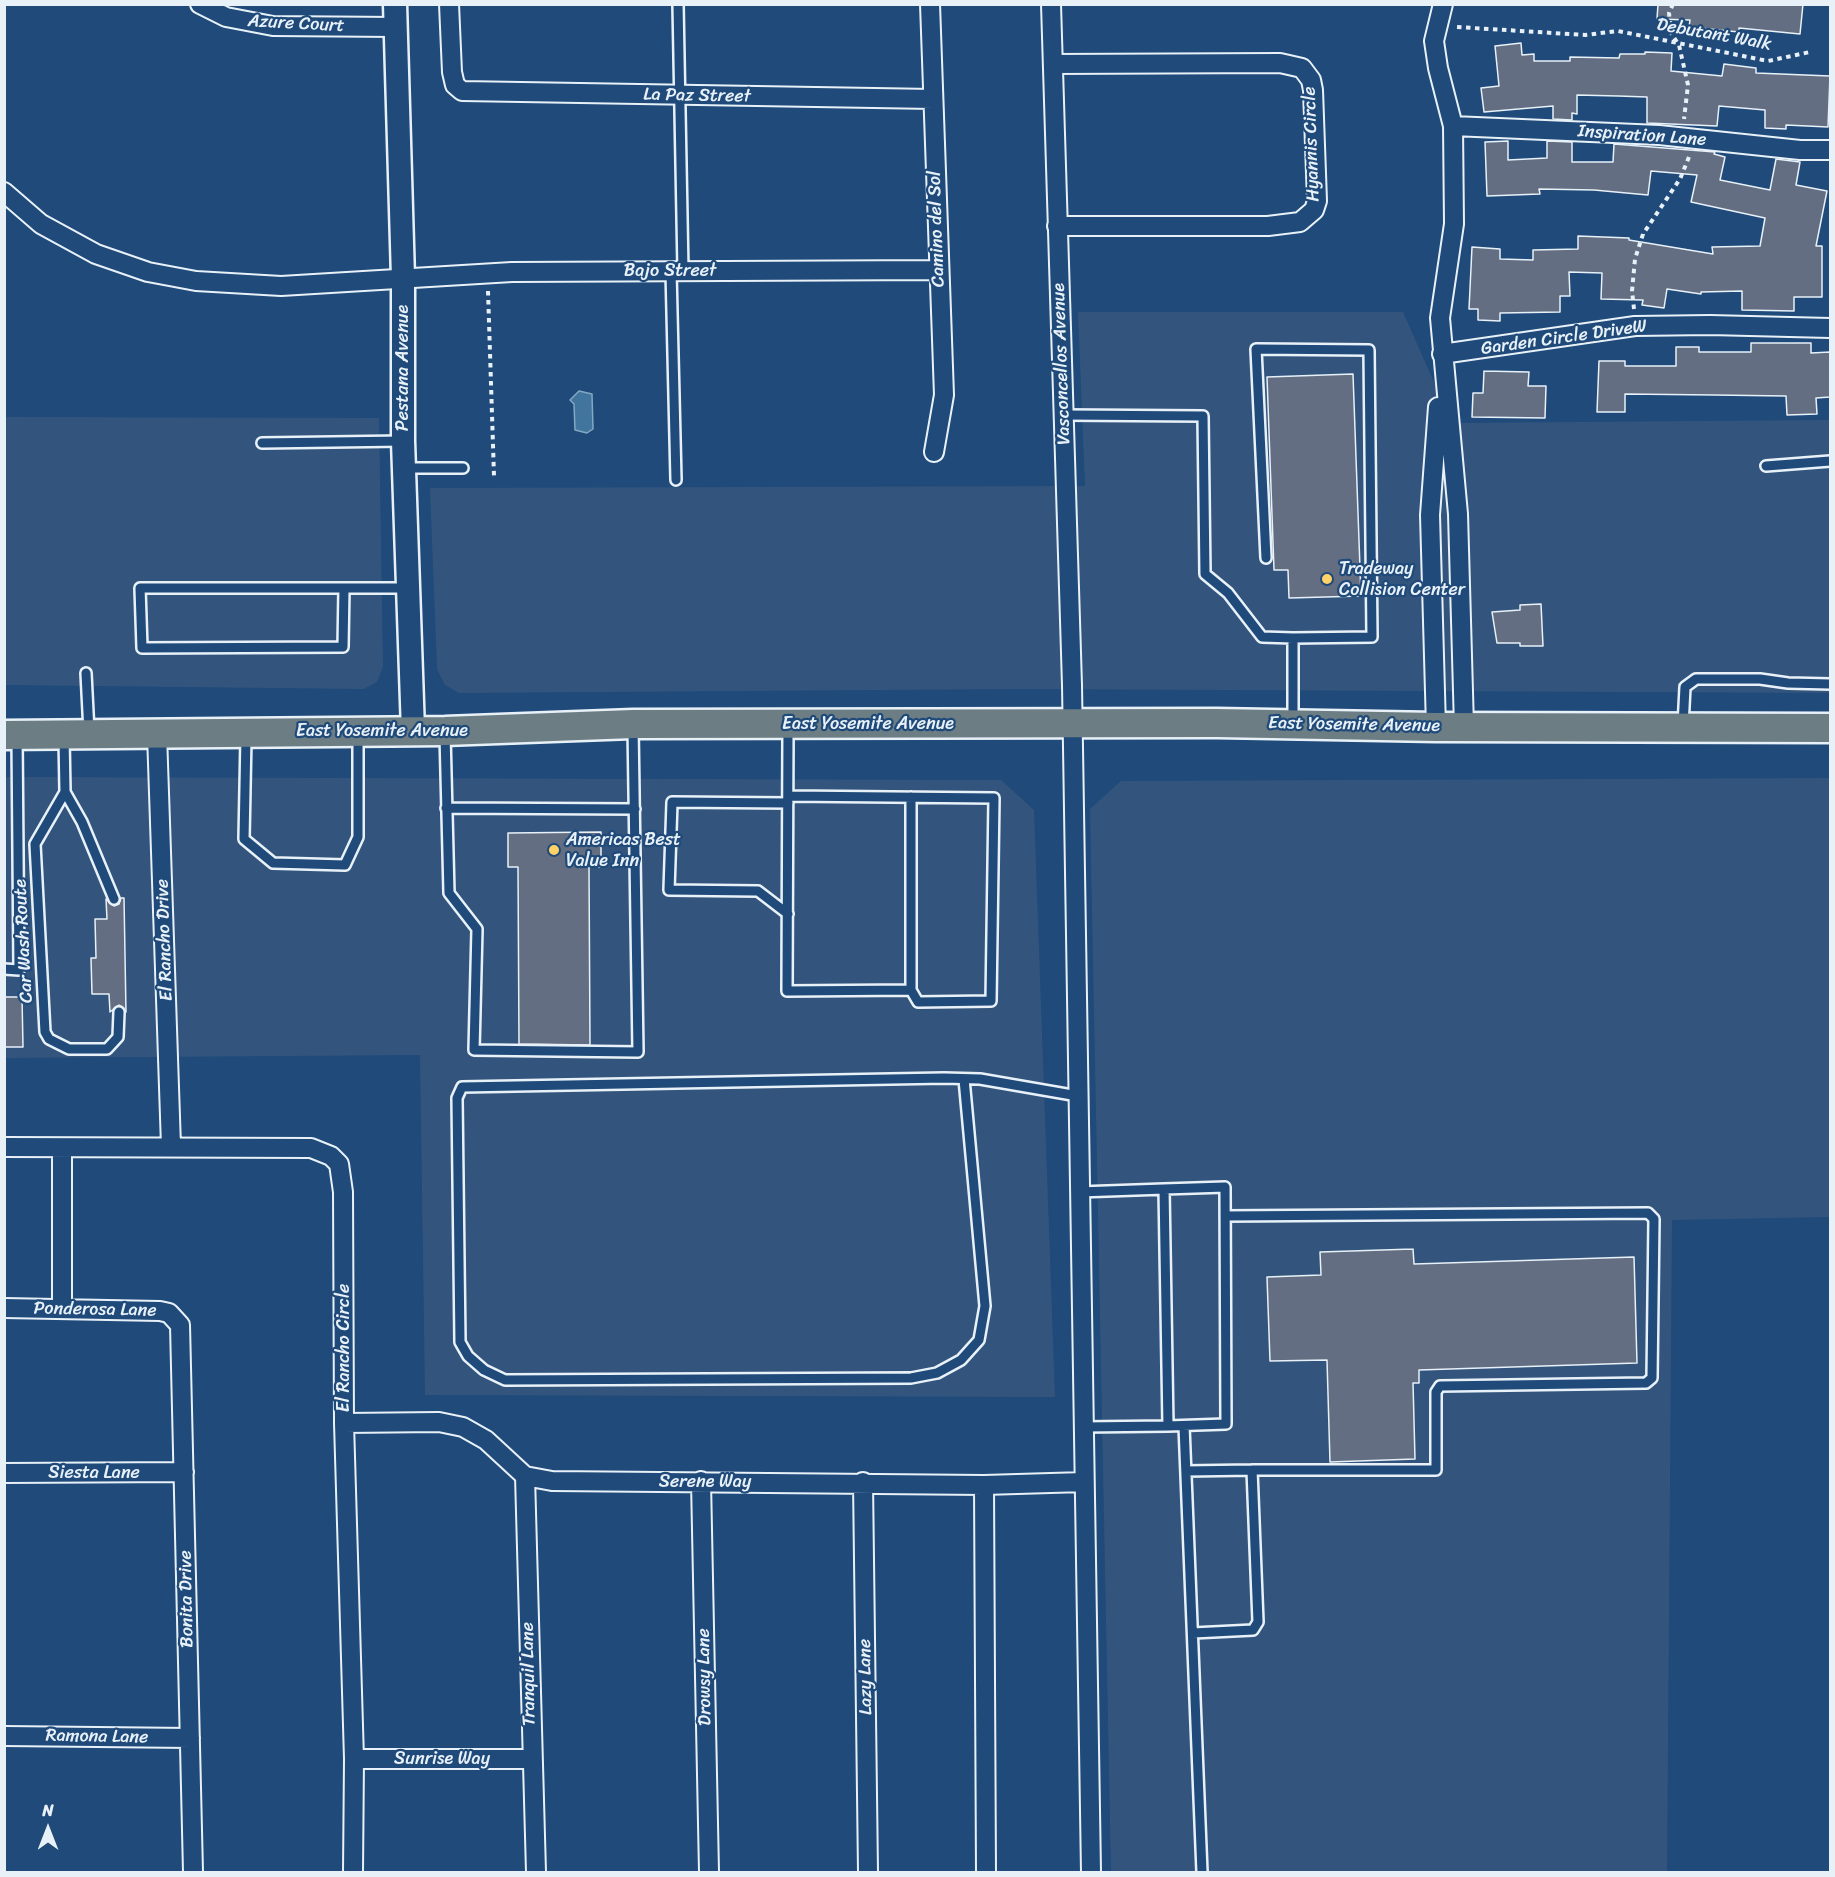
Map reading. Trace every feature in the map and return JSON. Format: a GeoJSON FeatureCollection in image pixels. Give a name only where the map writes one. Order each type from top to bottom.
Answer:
{"type":"FeatureCollection","features":[{"type":"Feature","properties":{"kind":"main road","name":"East Yosemite Avenue"},"geometry":{"type":"LineString","coordinates":[[11,734],[445,731],[633,724],[1830,728]]}},
{"type":"Feature","properties":{"kind":"street","name":"Azure Court"},"geometry":{"type":"LineString","coordinates":[[200,4],[225,17],[273,26],[395,16]]}},
{"type":"Feature","properties":{"kind":"street","name":"La Paz Street"},"geometry":{"type":"LineString","coordinates":[[449,4],[452,72],[455,84],[462,91],[933,99]]}},
{"type":"Feature","properties":{"kind":"street","name":"Camino del Sol"},"geometry":{"type":"LineString","coordinates":[[930,4],[944,395],[934,452]]}},
{"type":"Feature","properties":{"kind":"street","name":"Vasconcellos Avenue"},"geometry":{"type":"LineString","coordinates":[[1051,4],[1073,724],[1091,1872]]}},
{"type":"Feature","properties":{"kind":"street"},"geometry":{"type":"LineString","coordinates":[[1443,4],[1435,30],[1438,68],[1453,126],[1454,224],[1440,318],[1458,514],[1464,727]]}},
{"type":"Feature","properties":{"kind":"street","name":"Pestana Avenue"},"geometry":{"type":"LineString","coordinates":[[395,16],[403,278],[403,441],[413,731]]}},
{"type":"Feature","properties":{"kind":"street","name":"Hyannis Circle"},"geometry":{"type":"LineString","coordinates":[[1053,64],[1280,63],[1302,68],[1311,80],[1314,90],[1317,190],[1314,210],[1299,222],[1268,226],[1057,226]]}},
{"type":"Feature","properties":{"kind":"street","name":"Inspiration Lane"},"geometry":{"type":"LineString","coordinates":[[1453,126],[1688,138],[1800,150],[1830,150]]}},
{"type":"Feature","properties":{"kind":"street","name":"Bajo Street"},"geometry":{"type":"LineString","coordinates":[[8,202],[41,224],[96,254],[148,272],[177,277],[281,286],[512,272],[938,270]]}},
{"type":"Feature","properties":{"kind":"street","name":"Garden Circle DriveW"},"geometry":{"type":"LineString","coordinates":[[1442,354],[1635,326],[1830,328]]}},
{"type":"Feature","properties":{"kind":"street"},"geometry":{"type":"LineString","coordinates":[[1436,727],[1431,515],[1442,354]]}},
{"type":"Feature","properties":{"kind":"street","name":"El Rancho Drive"},"geometry":{"type":"LineString","coordinates":[[157,734],[171,1146]]}},
{"type":"Feature","properties":{"kind":"street","name":"El Rancho Circle"},"geometry":{"type":"LineString","coordinates":[[4,1147],[311,1148],[331,1156],[339,1164],[343,1192],[344,1423],[354,1759],[352,1872]]}},
{"type":"Feature","properties":{"kind":"street"},"geometry":{"type":"LineString","coordinates":[[62,1148],[62,1308]]}},
{"type":"Feature","properties":{"kind":"street","name":"Ponderosa Lane"},"geometry":{"type":"LineString","coordinates":[[4,1308],[160,1311],[169,1313],[180,1325]]}},
{"type":"Feature","properties":{"kind":"street","name":"Bonita Drive"},"geometry":{"type":"LineString","coordinates":[[180,1325],[193,1872]]}},
{"type":"Feature","properties":{"kind":"street"},"geometry":{"type":"LineString","coordinates":[[344,1423],[439,1422],[463,1426],[486,1440],[525,1476]]}},
{"type":"Feature","properties":{"kind":"street","name":"Siesta Lane"},"geometry":{"type":"LineString","coordinates":[[4,1473],[184,1473]]}},
{"type":"Feature","properties":{"kind":"street","name":"Serene Way"},"geometry":{"type":"LineString","coordinates":[[525,1476],[552,1481],[864,1482],[984,1485],[1020,1482],[1084,1482]]}},
{"type":"Feature","properties":{"kind":"street","name":"Tranquil Lane"},"geometry":{"type":"LineString","coordinates":[[525,1476],[531,1759],[536,1872]]}},
{"type":"Feature","properties":{"kind":"street","name":"Drowsy Lane"},"geometry":{"type":"LineString","coordinates":[[701,1481],[709,1872]]}},
{"type":"Feature","properties":{"kind":"street","name":"Lazy Lane"},"geometry":{"type":"LineString","coordinates":[[864,1482],[868,1872]]}},
{"type":"Feature","properties":{"kind":"street"},"geometry":{"type":"LineString","coordinates":[[984,1485],[986,1872]]}},
{"type":"Feature","properties":{"kind":"street","name":"Ramona Lane"},"geometry":{"type":"LineString","coordinates":[[4,1736],[190,1738]]}},
{"type":"Feature","properties":{"kind":"street","name":"Sunrise Way"},"geometry":{"type":"LineString","coordinates":[[354,1759],[531,1759]]}},
{"type":"Feature","properties":{"kind":"lane"},"geometry":{"type":"LineString","coordinates":[[675,480],[677,271],[682,96],[678,4]]}},
{"type":"Feature","properties":{"kind":"lane"},"geometry":{"type":"LineString","coordinates":[[1063,415],[1203,416],[1205,574],[1228,592],[1262,637],[1372,637],[1369,350],[1256,349],[1266,558]]}},
{"type":"Feature","properties":{"kind":"lane"},"geometry":{"type":"LineString","coordinates":[[262,443],[403,441]]}},
{"type":"Feature","properties":{"kind":"lane"},"geometry":{"type":"LineString","coordinates":[[1766,466],[1830,461]]}},
{"type":"Feature","properties":{"kind":"lane"},"geometry":{"type":"LineString","coordinates":[[404,468],[463,468]]}},
{"type":"Feature","properties":{"kind":"lane"},"geometry":{"type":"LineString","coordinates":[[344,588],[343,647],[142,648],[140,588],[344,588],[409,588]]}},
{"type":"Feature","properties":{"kind":"lane"},"geometry":{"type":"LineString","coordinates":[[1293,638],[1293,725]]}},
{"type":"Feature","properties":{"kind":"lane"},"geometry":{"type":"LineString","coordinates":[[86,673],[65,792],[82,822],[114,898]]}},
{"type":"Feature","properties":{"kind":"lane"},"geometry":{"type":"LineString","coordinates":[[1683,728],[1685,687],[1696,679],[1760,679],[1788,683],[1830,684]]}},
{"type":"Feature","properties":{"kind":"lane"},"geometry":{"type":"LineString","coordinates":[[445,731],[449,893],[477,929],[474,1050],[638,1052],[633,724]]}},
{"type":"Feature","properties":{"kind":"lane"},"geometry":{"type":"LineString","coordinates":[[788,724],[787,991],[911,990]]}},
{"type":"Feature","properties":{"kind":"lane"},"geometry":{"type":"LineString","coordinates":[[246,732],[244,839],[273,863],[345,865],[358,837],[358,732]]}},
{"type":"Feature","properties":{"kind":"lane"},"geometry":{"type":"LineString","coordinates":[[4,969],[19,970],[11,734]]}},
{"type":"Feature","properties":{"kind":"lane","name":"Car Wash Route"},"geometry":{"type":"LineString","coordinates":[[65,792],[35,844],[45,1032],[49,1039],[69,1049],[107,1049],[118,1037],[119,1012]]}},
{"type":"Feature","properties":{"kind":"lane"},"geometry":{"type":"LineString","coordinates":[[788,914],[758,891],[669,890],[672,802],[911,797],[994,798],[991,1001],[918,1002],[911,990],[911,797]]}},
{"type":"Feature","properties":{"kind":"lane"},"geometry":{"type":"LineString","coordinates":[[446,808],[635,809]]}},
{"type":"Feature","properties":{"kind":"lane"},"geometry":{"type":"LineString","coordinates":[[964,1079],[985,1306],[979,1340],[961,1360],[945,1369],[911,1378],[505,1380],[484,1370],[468,1356],[460,1342],[457,1098],[462,1087],[964,1079],[1078,1096]]}},
{"type":"Feature","properties":{"kind":"lane"},"geometry":{"type":"LineString","coordinates":[[1079,1192],[1225,1187],[1226,1425],[1083,1426]]}},
{"type":"Feature","properties":{"kind":"lane"},"geometry":{"type":"LineString","coordinates":[[1164,1189],[1168,1426]]}},
{"type":"Feature","properties":{"kind":"lane"},"geometry":{"type":"LineString","coordinates":[[1186,1472],[1436,1470],[1436,1392],[1440,1386],[1646,1383],[1652,1378],[1654,1219],[1648,1213],[1225,1216]]}},
{"type":"Feature","properties":{"kind":"lane"},"geometry":{"type":"LineString","coordinates":[[1184,1426],[1202,1872]]}},
{"type":"Feature","properties":{"kind":"lane"},"geometry":{"type":"LineString","coordinates":[[1193,1634],[1253,1630],[1258,1622],[1252,1470]]}},
{"type":"Feature","properties":{"kind":"path"},"geometry":{"type":"LineString","coordinates":[[1635,326],[1632,291],[1637,251],[1649,222],[1680,179],[1688,138],[1688,84],[1679,45],[1671,33],[1670,13],[1673,4]]}},
{"type":"Feature","properties":{"kind":"path","name":"Debutant Walk"},"geometry":{"type":"LineString","coordinates":[[1435,30],[1481,27],[1504,32],[1567,32],[1585,35],[1618,31],[1768,61],[1810,52]]}},
{"type":"Feature","properties":{"kind":"path"},"geometry":{"type":"LineString","coordinates":[[488,290],[494,476]]}},
{"type":"Feature","properties":{"kind":"shaded area"},"geometry":{"type":"Polygon","coordinates":[[[1078,312],[1403,312],[1452,423],[1830,420],[1830,693],[1019,689],[459,693],[445,685],[437,669],[430,488],[1085,486],[1078,312]]]}},
{"type":"Feature","properties":{"kind":"shaded area"},"geometry":{"type":"Polygon","coordinates":[[[579,391],[592,394],[593,429],[587,433],[575,430],[574,404],[570,400],[579,391]]]}},
{"type":"Feature","properties":{"kind":"shaded area"},"geometry":{"type":"Polygon","coordinates":[[[5,417],[379,418],[383,667],[377,682],[364,689],[5,685],[5,417]]]}},
{"type":"Feature","properties":{"kind":"shaded area"},"geometry":{"type":"Polygon","coordinates":[[[4,777],[1001,780],[1034,810],[1055,1397],[425,1395],[420,1055],[5,1058],[4,777]]]}},
{"type":"Feature","properties":{"kind":"shaded area"},"geometry":{"type":"Polygon","coordinates":[[[1830,778],[1830,1217],[1672,1220],[1667,1872],[1111,1872],[1090,809],[1121,781],[1830,778]]]}},
{"type":"Feature","properties":{"kind":"building"},"geometry":{"type":"Polygon","coordinates":[[[1658,4],[1803,4],[1800,34],[1739,28],[1739,32],[1689,27],[1690,20],[1657,19],[1658,4]]]}},
{"type":"Feature","properties":{"kind":"building"},"geometry":{"type":"Polygon","coordinates":[[[1521,43],[1522,55],[1534,54],[1534,61],[1570,61],[1570,57],[1619,58],[1620,54],[1645,54],[1645,52],[1672,53],[1671,71],[1722,76],[1724,64],[1756,68],[1756,73],[1830,76],[1828,127],[1786,125],[1786,129],[1765,128],[1765,110],[1719,106],[1717,126],[1647,123],[1647,97],[1577,95],[1577,114],[1572,113],[1572,120],[1553,119],[1553,106],[1484,112],[1481,88],[1499,86],[1495,46],[1521,43]]]}},
{"type":"Feature","properties":{"kind":"building"},"geometry":{"type":"Polygon","coordinates":[[[1508,141],[1508,160],[1547,158],[1547,141],[1572,142],[1572,162],[1613,162],[1614,144],[1715,152],[1714,154],[1725,157],[1720,180],[1770,190],[1776,159],[1800,162],[1796,185],[1827,191],[1816,246],[1822,246],[1822,297],[1794,297],[1794,311],[1742,310],[1742,291],[1701,292],[1701,294],[1667,289],[1664,308],[1642,305],[1643,300],[1601,299],[1602,273],[1569,272],[1570,296],[1560,296],[1560,312],[1500,313],[1500,321],[1478,320],[1478,309],[1469,309],[1472,247],[1500,249],[1500,259],[1533,260],[1533,250],[1578,249],[1578,236],[1629,238],[1629,240],[1713,254],[1712,247],[1760,246],[1765,218],[1691,202],[1697,175],[1651,171],[1648,195],[1594,190],[1539,189],[1540,194],[1487,196],[1485,142],[1508,141]]]}},
{"type":"Feature","properties":{"kind":"building"},"geometry":{"type":"Polygon","coordinates":[[[1751,343],[1811,343],[1811,353],[1830,352],[1830,397],[1816,398],[1817,414],[1787,415],[1786,396],[1625,394],[1625,412],[1597,412],[1599,361],[1625,361],[1625,366],[1676,366],[1676,347],[1699,347],[1699,352],[1751,352],[1751,343]]]}},
{"type":"Feature","properties":{"kind":"building"},"geometry":{"type":"Polygon","coordinates":[[[1484,371],[1529,372],[1528,386],[1546,386],[1545,418],[1472,417],[1473,393],[1483,393],[1484,371]]]}},
{"type":"Feature","properties":{"kind":"building"},"geometry":{"type":"Polygon","coordinates":[[[1353,374],[1361,596],[1289,598],[1288,570],[1274,570],[1267,377],[1353,374]]]}},
{"type":"Feature","properties":{"kind":"building"},"geometry":{"type":"Polygon","coordinates":[[[1541,604],[1543,646],[1497,643],[1492,612],[1520,610],[1520,605],[1541,604]]]}},
{"type":"Feature","properties":{"kind":"building"},"geometry":{"type":"Polygon","coordinates":[[[601,832],[601,867],[589,867],[590,1045],[519,1044],[518,867],[508,867],[508,833],[601,832]]]}},
{"type":"Feature","properties":{"kind":"building"},"geometry":{"type":"Polygon","coordinates":[[[121,898],[124,898],[126,1012],[119,1005],[110,1012],[109,994],[92,994],[91,958],[96,958],[95,919],[107,919],[106,899],[114,906],[119,904],[121,898]]]}},
{"type":"Feature","properties":{"kind":"building"},"geometry":{"type":"Polygon","coordinates":[[[4,997],[22,997],[23,1047],[4,1047],[4,997]]]}},
{"type":"Feature","properties":{"kind":"building"},"geometry":{"type":"Polygon","coordinates":[[[1413,1249],[1414,1264],[1634,1257],[1637,1363],[1419,1370],[1419,1383],[1413,1383],[1415,1459],[1330,1462],[1327,1360],[1270,1361],[1267,1277],[1321,1275],[1320,1252],[1413,1249]]]}},
{"type":"Feature","properties":{"kind":"place","name":"Tradeway Collision Center"},"geometry":{"type":"Point","coordinates":[1327,579]}},
{"type":"Feature","properties":{"kind":"place","name":"Americas Best Value Inn"},"geometry":{"type":"Point","coordinates":[554,850]}}]}
